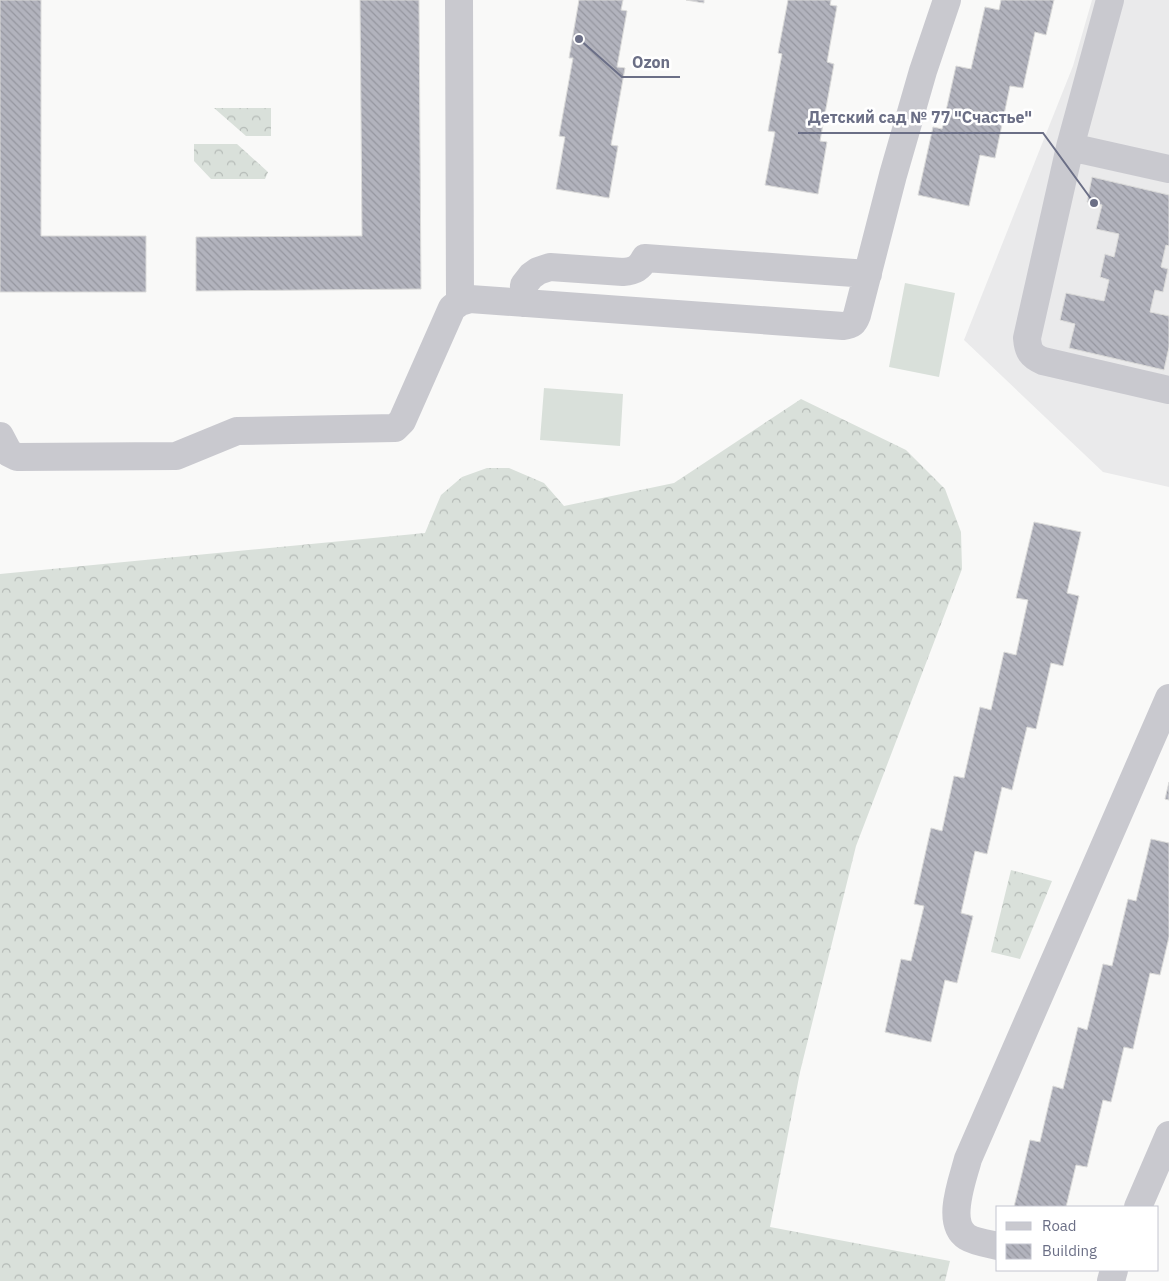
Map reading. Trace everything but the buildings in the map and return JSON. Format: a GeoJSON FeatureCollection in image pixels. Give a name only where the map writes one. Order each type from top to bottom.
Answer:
{"type":"FeatureCollection","features":[{"type":"Feature","properties":{"kind":"lane"},"geometry":{"type":"LineString","coordinates":[[460,0],[460,302]]}},
{"type":"Feature","properties":{"kind":"lane"},"geometry":{"type":"LineString","coordinates":[[0,436],[10,453],[17,457],[176,456],[237,431],[395,428],[402,421],[452,308],[460,302],[470,299],[850,326],[855,322],[893,175],[923,71],[947,0]]}},
{"type":"Feature","properties":{"kind":"lane"},"geometry":{"type":"LineString","coordinates":[[1110,0],[1070,147],[1027,338],[1028,349],[1033,357],[1043,361],[1169,390]]}},
{"type":"Feature","properties":{"kind":"lane"},"geometry":{"type":"LineString","coordinates":[[1070,147],[1169,169]]}},
{"type":"Feature","properties":{"kind":"lane"},"geometry":{"type":"LineString","coordinates":[[523,303],[524,285],[538,271],[550,267],[623,272],[634,271],[641,265],[644,258],[868,274]]}},
{"type":"Feature","properties":{"kind":"lane"},"geometry":{"type":"LineString","coordinates":[[996,1245],[967,1237],[958,1228],[955,1212],[968,1159],[1169,698]]}},
{"type":"Feature","properties":{"kind":"lane"},"geometry":{"type":"LineString","coordinates":[[1138,1206],[1169,1136]]}},
{"type":"Feature","properties":{"kind":"shaded area"},"geometry":{"type":"Polygon","coordinates":[[[1092,0],[1169,0],[1169,487],[1103,472],[964,340],[1073,66],[1092,0]]]}},
{"type":"Feature","properties":{"kind":"green space"},"geometry":{"type":"Polygon","coordinates":[[[214,108],[271,108],[271,136],[246,136],[214,108]]]}},
{"type":"Feature","properties":{"kind":"green space"},"geometry":{"type":"Polygon","coordinates":[[[194,144],[237,144],[268,172],[265,179],[211,179],[194,161],[194,144]]]}},
{"type":"Feature","properties":{"kind":"green space"},"geometry":{"type":"Polygon","coordinates":[[[905,283],[955,293],[939,377],[889,367],[905,283]]]}},
{"type":"Feature","properties":{"kind":"green space"},"geometry":{"type":"Polygon","coordinates":[[[544,388],[623,394],[620,446],[540,440],[544,388]]]}},
{"type":"Feature","properties":{"kind":"green space"},"geometry":{"type":"Polygon","coordinates":[[[801,399],[906,450],[945,489],[961,532],[962,569],[856,846],[800,1072],[770,1227],[950,1261],[945,1281],[0,1281],[0,574],[425,533],[441,495],[462,477],[487,468],[509,468],[544,483],[564,506],[674,483],[801,399]]]}},
{"type":"Feature","properties":{"kind":"green space"},"geometry":{"type":"Polygon","coordinates":[[[1011,870],[1052,881],[1020,959],[991,952],[1011,870]]]}},
{"type":"Feature","properties":{"kind":"place","name":"Ozon"},"geometry":{"type":"Point","coordinates":[579,39]}},
{"type":"Feature","properties":{"kind":"place","name":"Детский сад № 77 \"Счастье\""},"geometry":{"type":"Point","coordinates":[1094,203]}}]}
